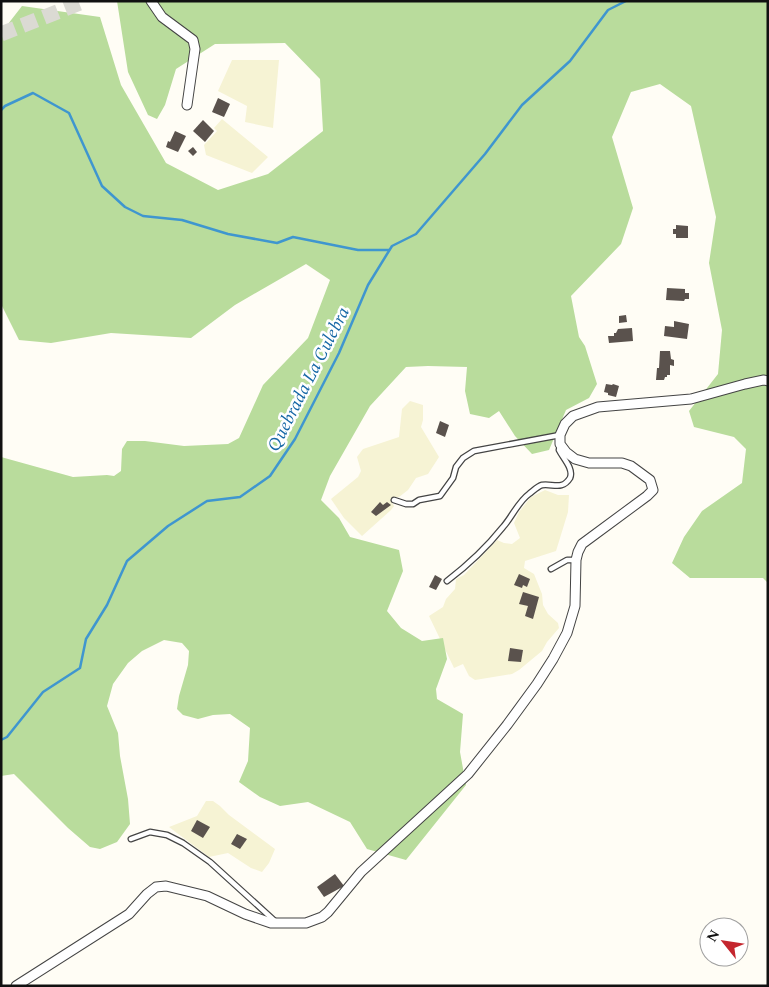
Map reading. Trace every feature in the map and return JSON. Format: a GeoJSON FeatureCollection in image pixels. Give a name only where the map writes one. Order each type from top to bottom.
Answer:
{"type":"FeatureCollection","features":[{"type":"Feature","properties":{"kind":"street"},"geometry":{"type":"LineString","coordinates":[[151,1],[162,17],[193,40],[195,49],[187,105]]}},
{"type":"Feature","properties":{"kind":"street"},"geometry":{"type":"LineString","coordinates":[[16,986],[129,914],[156,887],[166,886],[207,896],[245,914],[271,922],[306,923],[322,917],[361,872],[468,774],[476,764],[537,684],[553,659],[566,632],[575,606],[576,560],[582,544],[653,490],[650,480],[631,466],[622,463],[589,463],[575,459],[566,452],[560,440],[565,424],[573,416],[598,407],[691,399],[745,384],[764,380],[768,381]]}},
{"type":"Feature","properties":{"kind":"lane"},"geometry":{"type":"LineString","coordinates":[[394,500],[413,504],[419,500],[440,496],[453,478],[456,467],[463,458],[474,451],[560,440],[559,450],[571,470],[571,475],[566,483],[556,486],[542,485],[527,495],[503,528],[467,565],[448,581]]}},
{"type":"Feature","properties":{"kind":"lane"},"geometry":{"type":"LineString","coordinates":[[551,569],[567,560],[576,560]]}},
{"type":"Feature","properties":{"kind":"lane"},"geometry":{"type":"LineString","coordinates":[[131,839],[150,832],[167,835],[183,843],[210,862],[277,923]]}},
{"type":"Feature","properties":{"kind":"shaded area"},"geometry":{"type":"Polygon","coordinates":[[[232,60],[279,60],[273,128],[245,122],[247,106],[218,91],[232,60]]]}},
{"type":"Feature","properties":{"kind":"shaded area"},"geometry":{"type":"Polygon","coordinates":[[[222,119],[268,157],[252,173],[206,155],[204,145],[217,131],[214,128],[222,119]]]}},
{"type":"Feature","properties":{"kind":"shaded area"},"geometry":{"type":"Polygon","coordinates":[[[410,401],[423,405],[421,427],[439,457],[428,474],[416,478],[408,490],[399,497],[394,497],[391,501],[394,506],[391,510],[362,536],[344,518],[331,499],[358,477],[361,471],[357,457],[363,449],[399,437],[402,409],[410,401]]]}},
{"type":"Feature","properties":{"kind":"shaded area"},"geometry":{"type":"Polygon","coordinates":[[[545,490],[558,495],[569,495],[568,512],[556,551],[525,561],[524,568],[534,574],[542,594],[543,605],[548,614],[558,623],[559,628],[542,651],[519,670],[512,674],[475,680],[469,676],[463,664],[454,668],[429,616],[443,607],[446,599],[455,589],[456,579],[464,575],[497,540],[512,544],[520,538],[514,523],[519,512],[531,497],[545,490]]]}},
{"type":"Feature","properties":{"kind":"shaded area"},"geometry":{"type":"Polygon","coordinates":[[[206,801],[213,801],[275,849],[269,863],[262,872],[251,868],[228,853],[209,857],[169,827],[197,816],[206,801]]]}},
{"type":"Feature","properties":{"kind":"green space"},"geometry":{"type":"Polygon","coordinates":[[[117,1],[768,1],[768,583],[763,578],[690,578],[672,563],[684,537],[702,511],[742,483],[746,449],[734,437],[694,427],[689,411],[718,374],[722,330],[709,263],[716,217],[691,106],[660,84],[631,92],[612,137],[633,208],[621,244],[571,296],[579,337],[585,346],[597,384],[589,398],[566,410],[549,450],[532,454],[515,436],[499,411],[489,418],[470,414],[465,391],[467,367],[406,367],[370,406],[330,476],[321,500],[339,518],[350,537],[399,550],[403,571],[387,611],[401,628],[422,641],[443,638],[447,659],[436,689],[437,699],[463,714],[460,752],[466,785],[406,860],[367,849],[350,822],[308,802],[280,806],[260,797],[239,782],[248,761],[250,728],[230,714],[213,715],[198,719],[183,715],[177,709],[188,665],[189,651],[182,643],[164,640],[142,651],[128,663],[113,684],[107,706],[118,733],[130,824],[117,842],[100,849],[90,847],[68,828],[14,774],[1,776],[1,457],[73,477],[114,476],[121,471],[122,449],[127,441],[145,441],[184,446],[228,444],[239,438],[263,385],[308,338],[330,280],[306,264],[235,305],[191,338],[111,333],[51,343],[19,340],[1,304],[1,33],[22,6],[100,17],[121,85],[166,163],[218,190],[268,174],[323,131],[320,79],[285,43],[215,44],[176,69],[165,105],[157,119],[148,115],[128,72],[117,1]]]}},
{"type":"Feature","properties":{"kind":"building"},"geometry":{"type":"Polygon","coordinates":[[[218,98],[230,104],[224,117],[212,112],[218,98]]]}},
{"type":"Feature","properties":{"kind":"building"},"geometry":{"type":"Polygon","coordinates":[[[203,120],[214,131],[205,142],[193,131],[203,120]]]}},
{"type":"Feature","properties":{"kind":"building"},"geometry":{"type":"Polygon","coordinates":[[[175,131],[186,136],[178,152],[166,147],[175,131]]]}},
{"type":"Feature","properties":{"kind":"building"},"geometry":{"type":"Polygon","coordinates":[[[193,147],[197,152],[193,156],[188,151],[193,147]]]}},
{"type":"Feature","properties":{"kind":"building"},"geometry":{"type":"Polygon","coordinates":[[[676,225],[688,226],[688,238],[676,238],[676,234],[673,234],[673,229],[676,229],[676,225]]]}},
{"type":"Feature","properties":{"kind":"building"},"geometry":{"type":"Polygon","coordinates":[[[667,288],[685,289],[685,293],[689,293],[689,299],[684,301],[666,300],[667,288]]]}},
{"type":"Feature","properties":{"kind":"building"},"geometry":{"type":"Polygon","coordinates":[[[626,315],[627,322],[619,323],[619,316],[626,315]]]}},
{"type":"Feature","properties":{"kind":"building"},"geometry":{"type":"Polygon","coordinates":[[[674,321],[689,324],[687,339],[664,336],[665,326],[674,327],[674,321]]]}},
{"type":"Feature","properties":{"kind":"building"},"geometry":{"type":"Polygon","coordinates":[[[632,328],[633,341],[609,343],[608,336],[614,336],[618,329],[632,328]]]}},
{"type":"Feature","properties":{"kind":"building"},"geometry":{"type":"Polygon","coordinates":[[[660,351],[670,351],[671,359],[674,360],[674,366],[670,365],[670,375],[667,375],[664,380],[656,380],[657,368],[659,368],[660,351]]]}},
{"type":"Feature","properties":{"kind":"building"},"geometry":{"type":"Polygon","coordinates":[[[606,384],[619,386],[616,397],[604,392],[606,384]]]}},
{"type":"Feature","properties":{"kind":"building"},"geometry":{"type":"Polygon","coordinates":[[[440,421],[449,425],[445,437],[436,433],[440,421]]]}},
{"type":"Feature","properties":{"kind":"building"},"geometry":{"type":"Polygon","coordinates":[[[380,502],[383,505],[387,502],[391,505],[376,516],[371,512],[380,502]]]}},
{"type":"Feature","properties":{"kind":"building"},"geometry":{"type":"Polygon","coordinates":[[[519,574],[530,579],[527,587],[523,585],[522,588],[514,585],[519,574]]]}},
{"type":"Feature","properties":{"kind":"building"},"geometry":{"type":"Polygon","coordinates":[[[435,575],[442,579],[436,590],[429,587],[435,575]]]}},
{"type":"Feature","properties":{"kind":"building"},"geometry":{"type":"Polygon","coordinates":[[[523,592],[539,597],[533,619],[525,616],[528,606],[519,604],[523,592]]]}},
{"type":"Feature","properties":{"kind":"building"},"geometry":{"type":"Polygon","coordinates":[[[510,648],[523,650],[521,662],[508,661],[510,648]]]}},
{"type":"Feature","properties":{"kind":"building"},"geometry":{"type":"Polygon","coordinates":[[[197,820],[210,827],[203,838],[191,831],[197,820]]]}},
{"type":"Feature","properties":{"kind":"building"},"geometry":{"type":"Polygon","coordinates":[[[237,834],[247,839],[240,849],[231,844],[237,834]]]}},
{"type":"Feature","properties":{"kind":"building"},"geometry":{"type":"Polygon","coordinates":[[[335,874],[344,886],[324,897],[317,887],[335,874]]]}},
{"type":"Feature","properties":{"kind":"waterway","name":"Quebrada La Culebra"},"geometry":{"type":"LineString","coordinates":[[1,740],[7,737],[43,692],[80,668],[86,639],[107,605],[127,561],[168,526],[207,501],[240,497],[270,476],[295,439],[339,353],[368,285],[392,246],[416,234],[485,154],[522,105],[570,61],[608,10],[626,1]]}},
{"type":"Feature","properties":{"kind":"waterway"},"geometry":{"type":"LineString","coordinates":[[1,110],[5,106],[33,93],[69,113],[102,186],[125,207],[143,216],[182,220],[228,234],[277,243],[293,237],[358,250],[389,250]]}},
{"type":"Feature","properties":{"kind":"tunnel"},"geometry":{"type":"LineString","coordinates":[[1,34],[85,1]]}}]}
